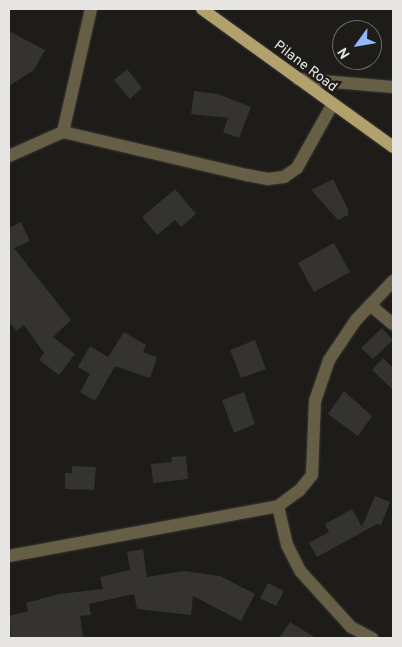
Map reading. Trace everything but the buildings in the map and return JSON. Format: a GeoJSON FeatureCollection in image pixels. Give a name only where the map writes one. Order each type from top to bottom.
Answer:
{"type":"FeatureCollection","features":[{"type":"Feature","properties":{"kind":"main road","name":"Pilane Road"},"geometry":{"type":"LineString","coordinates":[[202,9],[332,105],[393,147]]}},
{"type":"Feature","properties":{"kind":"street"},"geometry":{"type":"LineString","coordinates":[[62,132],[91,9]]}},
{"type":"Feature","properties":{"kind":"street"},"geometry":{"type":"LineString","coordinates":[[298,79],[393,87]]}},
{"type":"Feature","properties":{"kind":"street"},"geometry":{"type":"LineString","coordinates":[[9,156],[62,132],[268,179],[284,176],[297,168],[332,105]]}},
{"type":"Feature","properties":{"kind":"street"},"geometry":{"type":"LineString","coordinates":[[9,556],[278,506],[299,491],[312,475],[315,401],[329,360],[370,305],[393,281]]}},
{"type":"Feature","properties":{"kind":"street"},"geometry":{"type":"LineString","coordinates":[[370,305],[393,324]]}},
{"type":"Feature","properties":{"kind":"street"},"geometry":{"type":"LineString","coordinates":[[278,506],[288,545],[301,572],[351,627],[372,638]]}}]}
